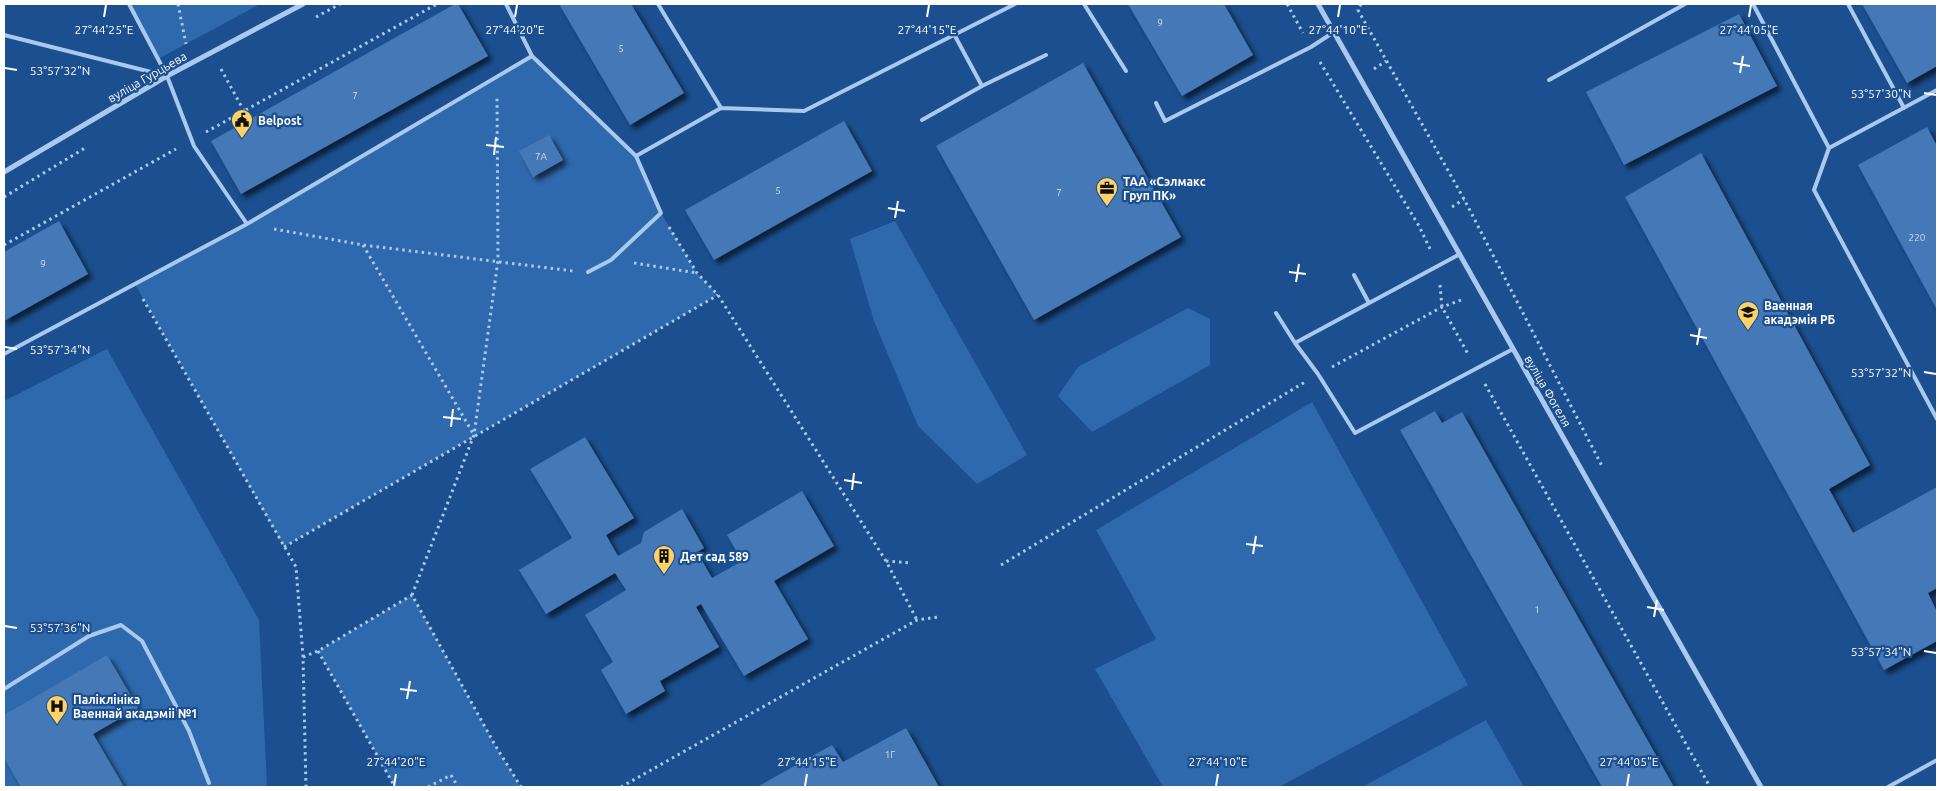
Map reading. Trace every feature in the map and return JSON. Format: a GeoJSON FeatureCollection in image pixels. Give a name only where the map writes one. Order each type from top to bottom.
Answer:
{"type":"FeatureCollection","features":[{"type":"Feature","properties":{"kind":"street","name":"вуліца Гурцьева"},"geometry":{"type":"LineString","coordinates":[[4,172],[167,76],[304,4]]}},
{"type":"Feature","properties":{"kind":"street","name":"вуліца Фогеля"},"geometry":{"type":"LineString","coordinates":[[1318,4],[1761,787]]}},
{"type":"Feature","properties":{"kind":"lane"},"geometry":{"type":"LineString","coordinates":[[129,4],[167,76],[192,140],[247,224]]}},
{"type":"Feature","properties":{"kind":"lane"},"geometry":{"type":"LineString","coordinates":[[506,4],[532,56],[636,156],[661,214],[611,260],[588,272]]}},
{"type":"Feature","properties":{"kind":"lane"},"geometry":{"type":"LineString","coordinates":[[658,4],[721,108]]}},
{"type":"Feature","properties":{"kind":"lane"},"geometry":{"type":"LineString","coordinates":[[636,156],[721,108],[804,111],[1015,4]]}},
{"type":"Feature","properties":{"kind":"lane"},"geometry":{"type":"LineString","coordinates":[[1084,4],[1126,71]]}},
{"type":"Feature","properties":{"kind":"lane"},"geometry":{"type":"LineString","coordinates":[[1549,80],[1685,4]]}},
{"type":"Feature","properties":{"kind":"lane"},"geometry":{"type":"LineString","coordinates":[[1753,4],[1829,148]]}},
{"type":"Feature","properties":{"kind":"lane"},"geometry":{"type":"LineString","coordinates":[[1848,4],[1904,108]]}},
{"type":"Feature","properties":{"kind":"lane"},"geometry":{"type":"LineString","coordinates":[[1156,103],[1165,121],[1311,47],[1334,32]]}},
{"type":"Feature","properties":{"kind":"lane"},"geometry":{"type":"LineString","coordinates":[[4,35],[167,76]]}},
{"type":"Feature","properties":{"kind":"lane"},"geometry":{"type":"LineString","coordinates":[[954,36],[982,86]]}},
{"type":"Feature","properties":{"kind":"lane"},"geometry":{"type":"LineString","coordinates":[[4,354],[247,224],[532,56]]}},
{"type":"Feature","properties":{"kind":"lane"},"geometry":{"type":"LineString","coordinates":[[922,120],[982,86],[1046,56]]}},
{"type":"Feature","properties":{"kind":"lane"},"geometry":{"type":"LineString","coordinates":[[1937,90],[1829,148],[1814,190],[1937,418]]}},
{"type":"Feature","properties":{"kind":"lane"},"geometry":{"type":"LineString","coordinates":[[1295,343],[1460,254]]}},
{"type":"Feature","properties":{"kind":"lane"},"geometry":{"type":"LineString","coordinates":[[1354,275],[1369,302]]}},
{"type":"Feature","properties":{"kind":"lane"},"geometry":{"type":"LineString","coordinates":[[1276,314],[1318,374],[1355,433],[1513,349]]}},
{"type":"Feature","properties":{"kind":"lane"},"geometry":{"type":"LineString","coordinates":[[4,689],[89,636],[121,625],[142,641],[189,730],[209,784]]}},
{"type":"Feature","properties":{"kind":"lane"},"geometry":{"type":"LineString","coordinates":[[1888,787],[1937,760]]}},
{"type":"Feature","properties":{"kind":"path"},"geometry":{"type":"LineString","coordinates":[[178,4],[186,44]]}},
{"type":"Feature","properties":{"kind":"path"},"geometry":{"type":"LineString","coordinates":[[4,245],[437,4]]}},
{"type":"Feature","properties":{"kind":"path"},"geometry":{"type":"LineString","coordinates":[[1287,4],[1419,226],[1438,266],[1442,308],[1710,787]]}},
{"type":"Feature","properties":{"kind":"path"},"geometry":{"type":"LineString","coordinates":[[1361,4],[1358,10],[1464,200],[1604,468]]}},
{"type":"Feature","properties":{"kind":"path"},"geometry":{"type":"LineString","coordinates":[[221,70],[244,111]]}},
{"type":"Feature","properties":{"kind":"path"},"geometry":{"type":"LineString","coordinates":[[303,657],[318,651],[412,595],[474,435],[498,260],[497,78]]}},
{"type":"Feature","properties":{"kind":"path"},"geometry":{"type":"LineString","coordinates":[[661,214],[697,273],[718,295],[886,561],[917,620]]}},
{"type":"Feature","properties":{"kind":"path"},"geometry":{"type":"LineString","coordinates":[[247,224],[363,245],[588,272]]}},
{"type":"Feature","properties":{"kind":"path"},"geometry":{"type":"LineString","coordinates":[[363,245],[474,435]]}},
{"type":"Feature","properties":{"kind":"path"},"geometry":{"type":"LineString","coordinates":[[611,260],[697,273]]}},
{"type":"Feature","properties":{"kind":"path"},"geometry":{"type":"LineString","coordinates":[[135,284],[296,567],[303,657],[306,787]]}},
{"type":"Feature","properties":{"kind":"path"},"geometry":{"type":"LineString","coordinates":[[284,547],[718,295]]}},
{"type":"Feature","properties":{"kind":"path"},"geometry":{"type":"LineString","coordinates":[[1001,565],[1318,374],[1442,308]]}},
{"type":"Feature","properties":{"kind":"path"},"geometry":{"type":"LineString","coordinates":[[886,561],[911,563]]}},
{"type":"Feature","properties":{"kind":"path"},"geometry":{"type":"LineString","coordinates":[[412,595],[495,745],[521,787]]}},
{"type":"Feature","properties":{"kind":"path"},"geometry":{"type":"LineString","coordinates":[[621,787],[917,620],[938,617]]}},
{"type":"Feature","properties":{"kind":"path"},"geometry":{"type":"LineString","coordinates":[[318,651],[395,787]]}},
{"type":"Feature","properties":{"kind":"path"},"geometry":{"type":"LineString","coordinates":[[428,787],[450,774],[458,787]]}},
{"type":"Feature","properties":{"kind":"shaded area"},"geometry":{"type":"Polygon","coordinates":[[[129,4],[260,4],[158,59],[129,4]]]}},
{"type":"Feature","properties":{"kind":"shaded area"},"geometry":{"type":"Polygon","coordinates":[[[532,56],[636,156],[661,213],[697,273],[718,295],[284,547],[135,284],[247,224],[532,56]]]}},
{"type":"Feature","properties":{"kind":"shaded area"},"geometry":{"type":"Polygon","coordinates":[[[895,221],[1027,455],[977,484],[918,426],[874,321],[850,239],[895,221]]]}},
{"type":"Feature","properties":{"kind":"shaded area"},"geometry":{"type":"Polygon","coordinates":[[[1188,308],[1210,319],[1210,365],[1092,432],[1058,396],[1078,367],[1188,308]]]}},
{"type":"Feature","properties":{"kind":"shaded area"},"geometry":{"type":"Polygon","coordinates":[[[107,349],[259,620],[267,787],[4,787],[4,401],[107,349]]]}},
{"type":"Feature","properties":{"kind":"shaded area"},"geometry":{"type":"Polygon","coordinates":[[[1312,402],[1468,685],[1279,787],[1163,787],[1095,669],[1156,639],[1096,530],[1312,402]]]}},
{"type":"Feature","properties":{"kind":"shaded area"},"geometry":{"type":"Polygon","coordinates":[[[412,595],[495,745],[521,787],[395,787],[318,651],[412,595]]]}},
{"type":"Feature","properties":{"kind":"shaded area"},"geometry":{"type":"Polygon","coordinates":[[[1486,720],[1524,787],[1362,787],[1486,720]]]}},
{"type":"Feature","properties":{"kind":"building"},"geometry":{"type":"Polygon","coordinates":[[[458,4],[488,56],[241,194],[211,141],[458,4]]]}},
{"type":"Feature","properties":{"kind":"building"},"geometry":{"type":"Polygon","coordinates":[[[559,4],[631,4],[684,93],[630,125],[559,4]]]}},
{"type":"Feature","properties":{"kind":"building"},"geometry":{"type":"Polygon","coordinates":[[[1128,4],[1224,4],[1253,55],[1182,96],[1128,4]]]}},
{"type":"Feature","properties":{"kind":"building"},"geometry":{"type":"Polygon","coordinates":[[[1862,4],[1937,4],[1937,66],[1907,83],[1862,4]]]}},
{"type":"Feature","properties":{"kind":"building"},"geometry":{"type":"Polygon","coordinates":[[[1739,14],[1777,86],[1624,165],[1586,92],[1739,14]]]}},
{"type":"Feature","properties":{"kind":"building"},"geometry":{"type":"Polygon","coordinates":[[[1083,63],[1181,237],[1034,320],[936,146],[1083,63]]]}},
{"type":"Feature","properties":{"kind":"building"},"geometry":{"type":"Polygon","coordinates":[[[844,121],[872,171],[714,260],[685,210],[844,121]]]}},
{"type":"Feature","properties":{"kind":"building"},"geometry":{"type":"Polygon","coordinates":[[[1927,127],[1937,146],[1937,310],[1858,165],[1927,127]]]}},
{"type":"Feature","properties":{"kind":"building"},"geometry":{"type":"Polygon","coordinates":[[[549,135],[563,160],[533,177],[519,151],[549,135]]]}},
{"type":"Feature","properties":{"kind":"building","name":"Ваенная акадэмія РБ"},"geometry":{"type":"Polygon","coordinates":[[[1701,153],[1870,465],[1829,489],[1853,533],[1937,487],[1937,588],[1928,593],[1937,612],[1937,641],[1884,670],[1625,197],[1701,153]]]}},
{"type":"Feature","properties":{"kind":"building"},"geometry":{"type":"Polygon","coordinates":[[[59,221],[88,274],[4,321],[4,252],[59,221]]]}},
{"type":"Feature","properties":{"kind":"building"},"geometry":{"type":"Polygon","coordinates":[[[1435,411],[1442,423],[1462,412],[1674,787],[1602,787],[1400,430],[1435,411]]]}},
{"type":"Feature","properties":{"kind":"building","name":"Дет сад 589"},"geometry":{"type":"Polygon","coordinates":[[[585,437],[634,518],[606,535],[618,556],[641,543],[644,532],[682,509],[704,548],[697,552],[712,578],[742,561],[727,535],[802,491],[834,546],[774,581],[808,639],[744,676],[701,604],[696,607],[719,647],[660,681],[665,691],[626,714],[601,670],[613,662],[585,615],[626,590],[615,573],[546,614],[519,570],[572,538],[530,469],[585,437]]]}},
{"type":"Feature","properties":{"kind":"building","name":"Паліклініка Ваеннай акадэміі №1"},"geometry":{"type":"Polygon","coordinates":[[[107,655],[138,708],[93,734],[124,787],[21,787],[4,758],[4,715],[107,655]]]}},
{"type":"Feature","properties":{"kind":"building"},"geometry":{"type":"Polygon","coordinates":[[[906,728],[939,787],[757,787],[832,745],[843,762],[906,728]]]}},
{"type":"Feature","properties":{"kind":"place","name":"Belpost"},"geometry":{"type":"Point","coordinates":[242,139]}},
{"type":"Feature","properties":{"kind":"place","name":"ТАА «Сэлмакс Груп ПК»"},"geometry":{"type":"Point","coordinates":[1107,207]}},
{"type":"Feature","properties":{"kind":"place","name":"Ваенная акадэмія РБ"},"geometry":{"type":"Point","coordinates":[1748,331]}},
{"type":"Feature","properties":{"kind":"place","name":"Дет сад 589"},"geometry":{"type":"Point","coordinates":[664,575]}},
{"type":"Feature","properties":{"kind":"place","name":"Паліклініка Ваеннай акадэміі №1"},"geometry":{"type":"Point","coordinates":[57,725]}}]}
